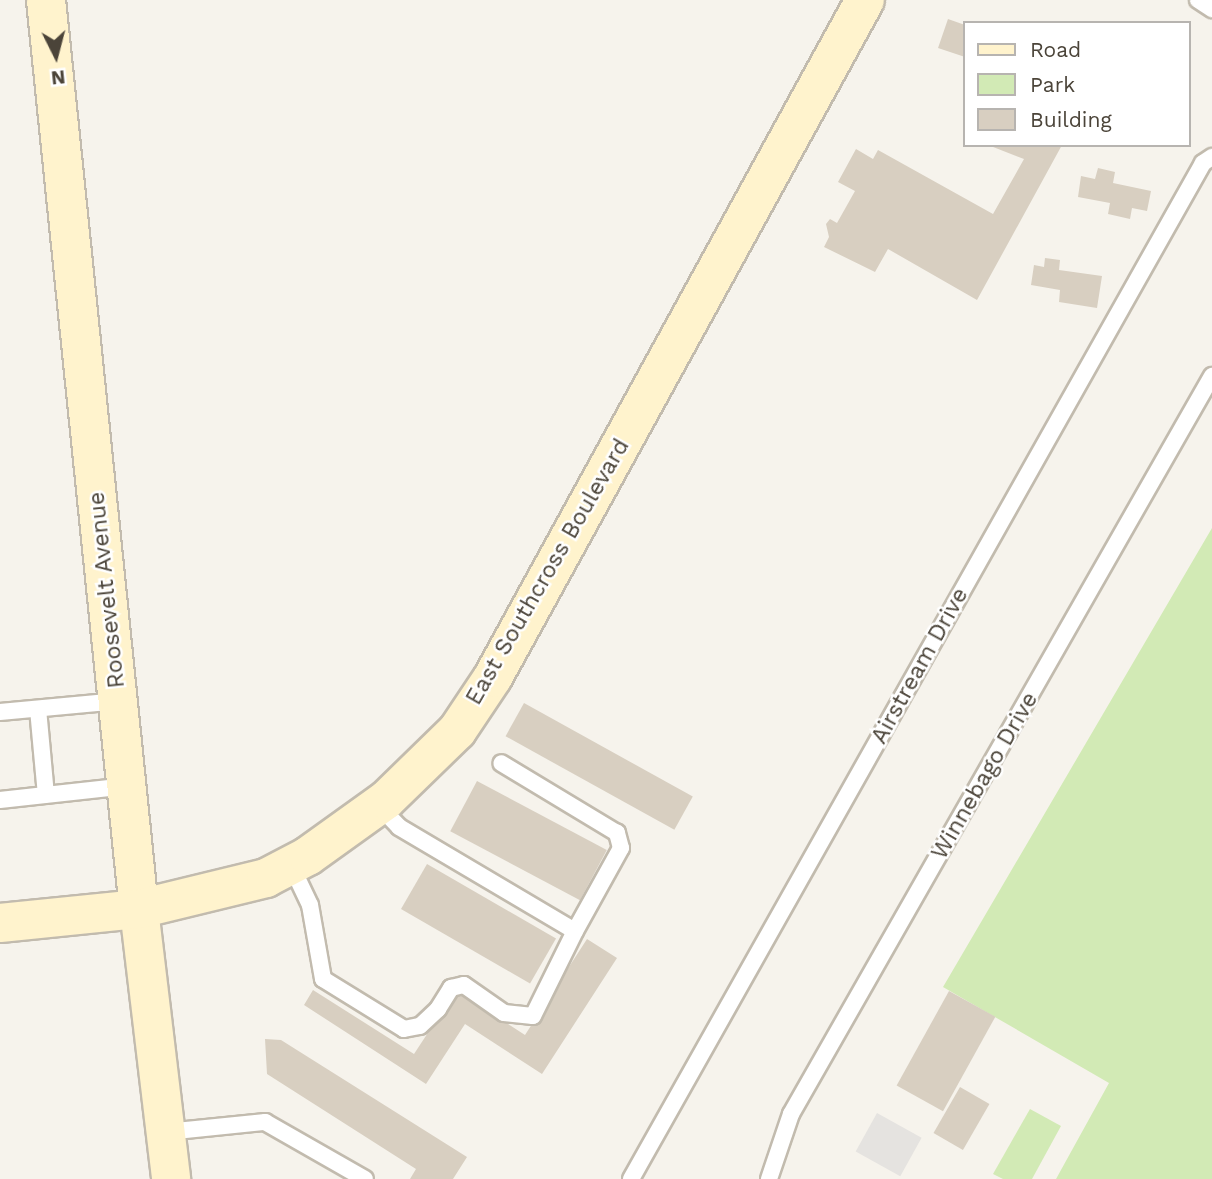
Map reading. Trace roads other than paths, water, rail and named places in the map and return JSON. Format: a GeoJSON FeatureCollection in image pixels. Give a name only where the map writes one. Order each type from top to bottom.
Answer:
{"type":"FeatureCollection","features":[{"type":"Feature","properties":{"kind":"main road","name":"Roosevelt Avenue"},"geometry":{"type":"LineString","coordinates":[[46,0],[139,909],[171,1179]]}},
{"type":"Feature","properties":{"kind":"main road","name":"East Southcross Boulevard"},"geometry":{"type":"LineString","coordinates":[[0,923],[139,909],[266,878],[291,865],[378,805],[457,731],[493,677],[865,0]]}},
{"type":"Feature","properties":{"kind":"lane"},"geometry":{"type":"LineString","coordinates":[[1198,0],[1212,9]]}},
{"type":"Feature","properties":{"kind":"lane","name":"Airstream Drive"},"geometry":{"type":"LineString","coordinates":[[631,1179],[1203,163],[1212,157]]}},
{"type":"Feature","properties":{"kind":"lane","name":"Winnebago Drive"},"geometry":{"type":"LineString","coordinates":[[769,1179],[791,1114],[1212,376]]}},
{"type":"Feature","properties":{"kind":"lane"},"geometry":{"type":"LineString","coordinates":[[0,712],[118,701]]}},
{"type":"Feature","properties":{"kind":"lane"},"geometry":{"type":"LineString","coordinates":[[38,709],[46,795]]}},
{"type":"Feature","properties":{"kind":"lane"},"geometry":{"type":"LineString","coordinates":[[291,865],[310,905],[323,979],[404,1029],[419,1026],[438,1009],[451,988],[464,985],[504,1013],[533,1016],[575,931],[621,848],[617,833],[501,763]]}},
{"type":"Feature","properties":{"kind":"lane"},"geometry":{"type":"LineString","coordinates":[[0,800],[127,786]]}},
{"type":"Feature","properties":{"kind":"lane"},"geometry":{"type":"LineString","coordinates":[[378,805],[399,827],[575,931]]}},
{"type":"Feature","properties":{"kind":"lane"},"geometry":{"type":"LineString","coordinates":[[166,1132],[265,1122],[365,1179]]}}]}
